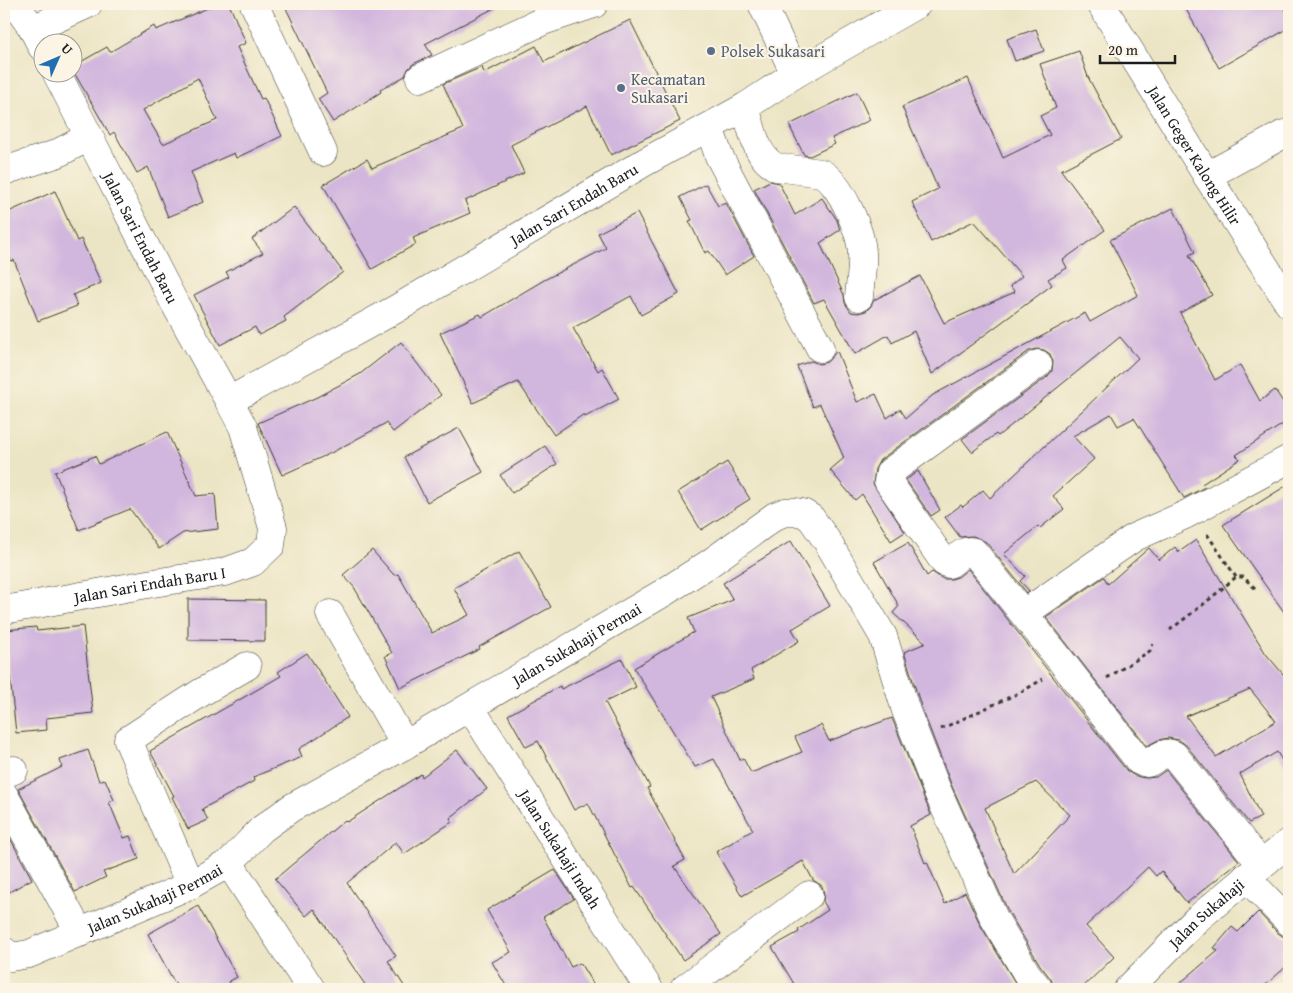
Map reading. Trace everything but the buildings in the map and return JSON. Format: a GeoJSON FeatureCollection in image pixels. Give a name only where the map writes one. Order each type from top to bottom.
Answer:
{"type":"FeatureCollection","features":[{"type":"Feature","properties":{"kind":"street"},"geometry":{"type":"LineString","coordinates":[[15,4],[34,32]]}},
{"type":"Feature","properties":{"kind":"street"},"geometry":{"type":"LineString","coordinates":[[47,32],[88,4]]}},
{"type":"Feature","properties":{"kind":"street"},"geometry":{"type":"LineString","coordinates":[[254,4],[323,152]]}},
{"type":"Feature","properties":{"kind":"street"},"geometry":{"type":"LineString","coordinates":[[420,78],[543,21],[594,4]]}},
{"type":"Feature","properties":{"kind":"street"},"geometry":{"type":"LineString","coordinates":[[762,4],[795,74]]}},
{"type":"Feature","properties":{"kind":"street","name":"Jalan Sari Endah Baru"},"geometry":{"type":"LineString","coordinates":[[229,401],[387,314],[645,162],[745,107],[795,74],[917,4]]}},
{"type":"Feature","properties":{"kind":"street","name":"Jalan Geger Kalong Hilir"},"geometry":{"type":"LineString","coordinates":[[1101,4],[1207,176],[1289,304]]}},
{"type":"Feature","properties":{"kind":"street","name":"Jalan Sari Endah Baru"},"geometry":{"type":"LineString","coordinates":[[61,82],[175,304],[243,427],[273,528]]}},
{"type":"Feature","properties":{"kind":"street"},"geometry":{"type":"LineString","coordinates":[[745,107],[760,152],[770,164],[827,175],[838,187],[859,237],[862,254],[859,297]]}},
{"type":"Feature","properties":{"kind":"street"},"geometry":{"type":"LineString","coordinates":[[709,127],[719,156],[820,348]]}},
{"type":"Feature","properties":{"kind":"street"},"geometry":{"type":"LineString","coordinates":[[1207,176],[1284,134]]}},
{"type":"Feature","properties":{"kind":"street"},"geometry":{"type":"LineString","coordinates":[[4,171],[56,154],[89,137]]}},
{"type":"Feature","properties":{"kind":"street"},"geometry":{"type":"LineString","coordinates":[[1038,364],[890,472],[888,482],[944,562],[950,564],[964,551],[974,552],[1139,761],[1148,763],[1165,753],[1174,755],[1289,922]]}},
{"type":"Feature","properties":{"kind":"street"},"geometry":{"type":"LineString","coordinates":[[1026,612],[1135,537],[1191,512],[1289,458]]}},
{"type":"Feature","properties":{"kind":"street","name":"Jalan Sukahaji Permai"},"geometry":{"type":"LineString","coordinates":[[4,951],[11,957],[30,954],[190,885],[229,863],[275,818],[470,707],[702,568],[775,516],[786,512],[804,513],[811,518],[827,541],[883,636],[893,673],[937,790],[994,918],[1039,989]]}},
{"type":"Feature","properties":{"kind":"street","name":"Jalan Sari Endah Baru I"},"geometry":{"type":"LineString","coordinates":[[4,610],[225,572],[254,562],[271,545],[273,528]]}},
{"type":"Feature","properties":{"kind":"street"},"geometry":{"type":"LineString","coordinates":[[330,614],[399,748]]}},
{"type":"Feature","properties":{"kind":"street"},"geometry":{"type":"LineString","coordinates":[[338,655],[399,748]]}},
{"type":"Feature","properties":{"kind":"street"},"geometry":{"type":"LineString","coordinates":[[190,885],[128,740],[202,692],[247,666]]}},
{"type":"Feature","properties":{"kind":"street","name":"Jalan Sukahaji Indah"},"geometry":{"type":"LineString","coordinates":[[470,707],[649,989]]}},
{"type":"Feature","properties":{"kind":"street"},"geometry":{"type":"LineString","coordinates":[[4,795],[80,933]]}},
{"type":"Feature","properties":{"kind":"street","name":"Jalan Sukahaji"},"geometry":{"type":"LineString","coordinates":[[1128,989],[1196,920],[1289,842]]}},
{"type":"Feature","properties":{"kind":"street","name":"Jalan Sukahaji Permai"},"geometry":{"type":"LineString","coordinates":[[229,863],[311,989]]}},
{"type":"Feature","properties":{"kind":"street"},"geometry":{"type":"LineString","coordinates":[[684,989],[809,895]]}},
{"type":"Feature","properties":{"kind":"path"},"geometry":{"type":"LineString","coordinates":[[1191,512],[1236,577]]}},
{"type":"Feature","properties":{"kind":"path"},"geometry":{"type":"LineString","coordinates":[[1170,630],[1205,604],[1236,577],[1243,577],[1256,589]]}},
{"type":"Feature","properties":{"kind":"path"},"geometry":{"type":"LineString","coordinates":[[1085,691],[1150,651],[1153,644]]}},
{"type":"Feature","properties":{"kind":"path"},"geometry":{"type":"LineString","coordinates":[[917,739],[1023,691],[1064,665]]}},
{"type":"Feature","properties":{"kind":"place","name":"Polsek Sukasari"},"geometry":{"type":"Point","coordinates":[711,51]}},
{"type":"Feature","properties":{"kind":"place","name":"Kecamatan Sukasari"},"geometry":{"type":"Point","coordinates":[621,88]}}]}
